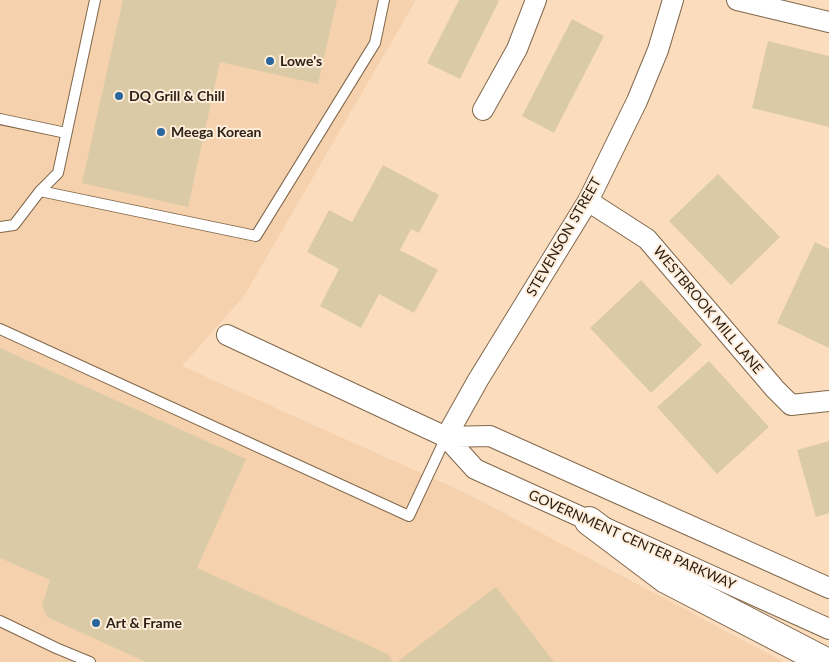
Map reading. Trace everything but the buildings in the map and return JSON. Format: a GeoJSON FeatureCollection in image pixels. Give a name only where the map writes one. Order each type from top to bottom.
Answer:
{"type":"FeatureCollection","features":[{"type":"Feature","properties":{"kind":"main road"},"geometry":{"type":"LineString","coordinates":[[589,521],[666,579],[826,662]]}},
{"type":"Feature","properties":{"kind":"street"},"geometry":{"type":"LineString","coordinates":[[482,110],[517,49],[536,0]]}},
{"type":"Feature","properties":{"kind":"street","name":"STEVENSON STREET"},"geometry":{"type":"LineString","coordinates":[[446,437],[478,380],[588,201],[637,101],[658,50],[673,0]]}},
{"type":"Feature","properties":{"kind":"street"},"geometry":{"type":"LineString","coordinates":[[737,0],[829,22]]}},
{"type":"Feature","properties":{"kind":"street","name":"WESTBROOK MILL LANE"},"geometry":{"type":"LineString","coordinates":[[588,201],[648,238],[775,389],[791,405],[829,401]]}},
{"type":"Feature","properties":{"kind":"street","name":"GOVERNMENT CENTER PARKWAY"},"geometry":{"type":"LineString","coordinates":[[227,335],[446,437],[475,469],[829,629]]}},
{"type":"Feature","properties":{"kind":"street","name":"GOVERNMENT CENTER PARKWAY"},"geometry":{"type":"LineString","coordinates":[[446,437],[490,436],[829,588]]}},
{"type":"Feature","properties":{"kind":"lane"},"geometry":{"type":"LineString","coordinates":[[0,227],[14,225],[40,191],[58,173],[95,0]]}},
{"type":"Feature","properties":{"kind":"lane"},"geometry":{"type":"LineString","coordinates":[[40,191],[256,236],[375,43],[384,0]]}},
{"type":"Feature","properties":{"kind":"lane"},"geometry":{"type":"LineString","coordinates":[[0,119],[66,133]]}},
{"type":"Feature","properties":{"kind":"lane"},"geometry":{"type":"LineString","coordinates":[[0,329],[409,516],[446,437]]}},
{"type":"Feature","properties":{"kind":"lane"},"geometry":{"type":"LineString","coordinates":[[0,621],[90,662]]}},
{"type":"Feature","properties":{"kind":"shaded area"},"geometry":{"type":"Polygon","coordinates":[[[0,0],[416,0],[244,296],[182,366],[468,494],[784,662],[0,662],[0,0]]]}},
{"type":"Feature","properties":{"kind":"place","name":"Lowe's"},"geometry":{"type":"Point","coordinates":[270,61]}},
{"type":"Feature","properties":{"kind":"place","name":"DQ Grill & Chill"},"geometry":{"type":"Point","coordinates":[119,96]}},
{"type":"Feature","properties":{"kind":"place","name":"Meega Korean"},"geometry":{"type":"Point","coordinates":[161,132]}},
{"type":"Feature","properties":{"kind":"place","name":"Art & Frame"},"geometry":{"type":"Point","coordinates":[96,623]}}]}
